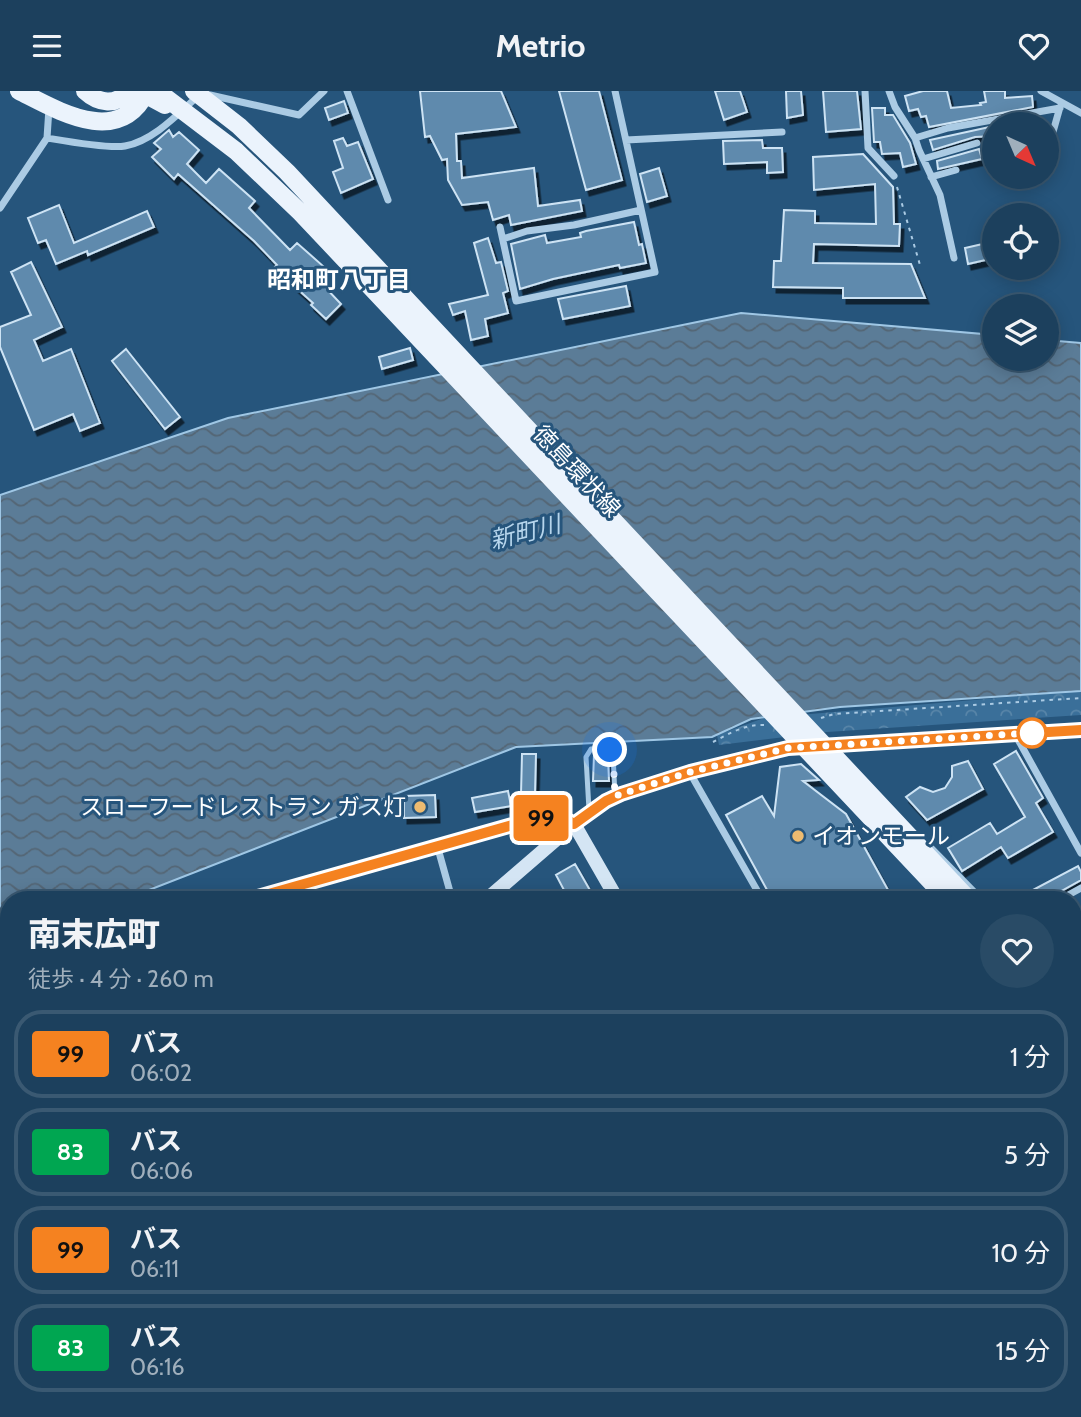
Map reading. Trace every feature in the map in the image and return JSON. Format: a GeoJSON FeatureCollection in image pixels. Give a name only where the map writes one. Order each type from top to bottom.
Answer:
{"type":"FeatureCollection","features":[{"type":"Feature","properties":{"kind":"main road"},"geometry":{"type":"LineString","coordinates":[[19,91],[81,119],[103,122],[122,118],[133,111],[147,91]]}},
{"type":"Feature","properties":{"kind":"main road"},"geometry":{"type":"LineString","coordinates":[[85,91],[99,101],[108,103],[116,101],[129,91]]}},
{"type":"Feature","properties":{"kind":"main road"},"geometry":{"type":"LineString","coordinates":[[139,91],[163,103],[236,151]]}},
{"type":"Feature","properties":{"kind":"main road","name":"徳島環状線"},"geometry":{"type":"LineString","coordinates":[[157,91],[236,151],[333,247],[937,891]]}},
{"type":"Feature","properties":{"kind":"main road","name":"徳島環状線"},"geometry":{"type":"LineString","coordinates":[[194,91],[239,126],[287,172],[961,891]]}},
{"type":"Feature","properties":{"kind":"street"},"geometry":{"type":"LineString","coordinates":[[47,138],[125,146],[151,135],[204,91],[220,99],[299,115],[324,91]]}},
{"type":"Feature","properties":{"kind":"street"},"geometry":{"type":"LineString","coordinates":[[346,91],[388,199]]}},
{"type":"Feature","properties":{"kind":"street"},"geometry":{"type":"LineString","coordinates":[[500,227],[516,301],[655,272],[615,91]]}},
{"type":"Feature","properties":{"kind":"street"},"geometry":{"type":"LineString","coordinates":[[865,91],[868,148],[894,176]]}},
{"type":"Feature","properties":{"kind":"street"},"geometry":{"type":"LineString","coordinates":[[889,91],[895,107],[915,138],[940,195],[954,258]]}},
{"type":"Feature","properties":{"kind":"street"},"geometry":{"type":"LineString","coordinates":[[1041,91],[1061,106],[1081,113]]}},
{"type":"Feature","properties":{"kind":"street"},"geometry":{"type":"LineString","coordinates":[[0,208],[47,138],[49,106]]}},
{"type":"Feature","properties":{"kind":"street"},"geometry":{"type":"LineString","coordinates":[[915,138],[948,128],[1061,106]]}},
{"type":"Feature","properties":{"kind":"street"},"geometry":{"type":"LineString","coordinates":[[1059,113],[1061,106]]}},
{"type":"Feature","properties":{"kind":"street"},"geometry":{"type":"LineString","coordinates":[[626,140],[782,132]]}},
{"type":"Feature","properties":{"kind":"street"},"geometry":{"type":"LineString","coordinates":[[923,159],[977,143]]}},
{"type":"Feature","properties":{"kind":"street"},"geometry":{"type":"LineString","coordinates":[[932,177],[956,170]]}},
{"type":"Feature","properties":{"kind":"street"},"geometry":{"type":"LineString","coordinates":[[503,239],[527,231],[574,225],[641,210]]}},
{"type":"Feature","properties":{"kind":"street"},"geometry":{"type":"LineString","coordinates":[[496,891],[574,824],[615,796],[690,772],[788,748],[1081,730]]}},
{"type":"Feature","properties":{"kind":"street"},"geometry":{"type":"LineString","coordinates":[[1015,733],[1081,853]]}},
{"type":"Feature","properties":{"kind":"street"},"geometry":{"type":"LineString","coordinates":[[820,746],[896,813],[973,891]]}},
{"type":"Feature","properties":{"kind":"street"},"geometry":{"type":"LineString","coordinates":[[834,760],[880,830],[936,891]]}},
{"type":"Feature","properties":{"kind":"street"},"geometry":{"type":"LineString","coordinates":[[690,772],[757,891]]}},
{"type":"Feature","properties":{"kind":"street"},"geometry":{"type":"LineString","coordinates":[[286,891],[437,845],[554,815],[574,824],[612,891]]}},
{"type":"Feature","properties":{"kind":"street"},"geometry":{"type":"LineString","coordinates":[[437,845],[450,891]]}},
{"type":"Feature","properties":{"kind":"street"},"geometry":{"type":"LineString","coordinates":[[921,877],[941,857]]}},
{"type":"Feature","properties":{"kind":"lane"},"geometry":{"type":"LineString","coordinates":[[589,813],[586,757],[590,749],[606,748],[613,754],[615,796]]}},
{"type":"Feature","properties":{"kind":"path"},"geometry":{"type":"LineString","coordinates":[[894,176],[920,265]]}},
{"type":"Feature","properties":{"kind":"path"},"geometry":{"type":"LineString","coordinates":[[821,717],[1081,698]]}},
{"type":"Feature","properties":{"kind":"path"},"geometry":{"type":"LineString","coordinates":[[713,742],[740,728],[765,725]]}},
{"type":"Feature","properties":{"kind":"green space"},"geometry":{"type":"Polygon","coordinates":[[[1081,692],[1081,715],[827,732],[719,745],[717,735],[764,718],[1081,692]]]}},
{"type":"Feature","properties":{"kind":"water","name":"新町川"},"geometry":{"type":"Polygon","coordinates":[[[741,313],[982,334],[982,371],[1059,371],[1059,341],[1081,343],[1081,691],[840,707],[751,719],[712,737],[516,747],[147,891],[0,891],[0,495],[228,418],[741,313]]]}},
{"type":"Feature","properties":{"kind":"building"},"geometry":{"type":"Polygon","coordinates":[[[420,91],[501,91],[516,127],[456,134],[457,161],[461,161],[462,178],[534,168],[538,206],[580,200],[582,211],[511,225],[509,215],[493,220],[488,202],[462,205],[448,180],[447,159],[442,160],[430,136],[425,137],[420,91]]]}},
{"type":"Feature","properties":{"kind":"building"},"geometry":{"type":"Polygon","coordinates":[[[559,91],[599,91],[622,180],[586,190],[559,91]]]}},
{"type":"Feature","properties":{"kind":"building"},"geometry":{"type":"Polygon","coordinates":[[[715,91],[740,91],[747,112],[724,120],[715,91]]]}},
{"type":"Feature","properties":{"kind":"building"},"geometry":{"type":"Polygon","coordinates":[[[786,91],[801,91],[803,115],[787,118],[786,91]]]}},
{"type":"Feature","properties":{"kind":"building"},"geometry":{"type":"Polygon","coordinates":[[[823,91],[857,91],[861,129],[826,132],[823,91]]]}},
{"type":"Feature","properties":{"kind":"building"},"geometry":{"type":"Polygon","coordinates":[[[923,91],[947,91],[951,108],[981,105],[980,103],[986,102],[984,91],[1005,91],[1005,98],[1032,96],[1033,107],[1007,112],[982,112],[982,117],[929,127],[926,116],[921,117],[918,109],[909,111],[905,96],[923,91]]]}},
{"type":"Feature","properties":{"kind":"building"},"geometry":{"type":"Polygon","coordinates":[[[344,101],[348,113],[329,120],[325,108],[344,101]]]}},
{"type":"Feature","properties":{"kind":"building"},"geometry":{"type":"Polygon","coordinates":[[[872,108],[885,108],[885,115],[893,115],[910,143],[916,164],[903,167],[900,153],[882,154],[880,142],[874,142],[872,108]]]}},
{"type":"Feature","properties":{"kind":"building"},"geometry":{"type":"Polygon","coordinates":[[[982,129],[982,137],[933,150],[930,140],[982,129]]]}},
{"type":"Feature","properties":{"kind":"building"},"geometry":{"type":"Polygon","coordinates":[[[169,130],[173,137],[179,132],[199,150],[187,164],[206,183],[219,169],[255,201],[249,208],[290,250],[297,243],[323,266],[319,271],[327,279],[322,284],[341,304],[326,319],[311,305],[313,303],[274,268],[277,265],[254,241],[178,174],[174,179],[152,157],[161,149],[154,143],[169,130]]]}},
{"type":"Feature","properties":{"kind":"building"},"geometry":{"type":"Polygon","coordinates":[[[343,138],[347,146],[358,142],[373,179],[341,193],[333,172],[343,168],[334,141],[343,138]]]}},
{"type":"Feature","properties":{"kind":"building"},"geometry":{"type":"Polygon","coordinates":[[[762,140],[763,148],[782,148],[783,172],[767,173],[767,162],[724,164],[723,141],[762,140]]]}},
{"type":"Feature","properties":{"kind":"building"},"geometry":{"type":"Polygon","coordinates":[[[979,149],[982,159],[938,169],[937,161],[979,149]]]}},
{"type":"Feature","properties":{"kind":"building"},"geometry":{"type":"Polygon","coordinates":[[[863,154],[893,187],[894,224],[900,224],[899,246],[814,244],[813,263],[911,264],[925,298],[843,298],[843,288],[773,287],[774,261],[781,261],[784,210],[815,211],[815,223],[876,224],[875,184],[814,190],[813,157],[863,154]]]}},
{"type":"Feature","properties":{"kind":"building"},"geometry":{"type":"Polygon","coordinates":[[[659,168],[667,196],[647,202],[640,174],[659,168]]]}},
{"type":"Feature","properties":{"kind":"building"},"geometry":{"type":"Polygon","coordinates":[[[59,205],[74,243],[147,211],[154,227],[88,255],[87,251],[56,264],[46,240],[38,243],[28,218],[59,205]]]}},
{"type":"Feature","properties":{"kind":"building"},"geometry":{"type":"Polygon","coordinates":[[[634,222],[646,263],[620,268],[619,265],[520,289],[511,244],[545,235],[547,243],[581,237],[580,233],[586,231],[634,222]]]}},
{"type":"Feature","properties":{"kind":"building"},"geometry":{"type":"Polygon","coordinates":[[[488,238],[496,263],[501,262],[508,291],[503,293],[508,313],[485,319],[488,336],[471,340],[465,311],[453,315],[449,304],[488,295],[474,243],[488,238]]]}},
{"type":"Feature","properties":{"kind":"building"},"geometry":{"type":"Polygon","coordinates":[[[982,244],[982,261],[968,264],[965,248],[982,244]]]}},
{"type":"Feature","properties":{"kind":"building"},"geometry":{"type":"Polygon","coordinates":[[[31,262],[62,327],[34,340],[43,361],[71,349],[100,423],[80,431],[73,414],[34,430],[0,347],[0,327],[31,315],[11,272],[31,262]]]}},
{"type":"Feature","properties":{"kind":"building"},"geometry":{"type":"Polygon","coordinates":[[[626,286],[630,306],[563,319],[558,299],[626,286]]]}},
{"type":"Feature","properties":{"kind":"building"},"geometry":{"type":"Polygon","coordinates":[[[410,348],[413,360],[382,369],[379,357],[410,348]]]}},
{"type":"Feature","properties":{"kind":"building"},"geometry":{"type":"Polygon","coordinates":[[[126,349],[180,417],[165,429],[112,361],[126,349]]]}},
{"type":"Feature","properties":{"kind":"building"},"geometry":{"type":"Polygon","coordinates":[[[1016,751],[1043,798],[1036,803],[1053,832],[1008,858],[1001,847],[962,871],[948,848],[990,823],[997,834],[1025,817],[994,764],[1016,751]]]}},
{"type":"Feature","properties":{"kind":"building"},"geometry":{"type":"Polygon","coordinates":[[[603,753],[603,758],[608,758],[609,781],[593,781],[594,755],[603,753]]]}},
{"type":"Feature","properties":{"kind":"building"},"geometry":{"type":"Polygon","coordinates":[[[522,754],[536,754],[535,794],[521,794],[522,754]]]}},
{"type":"Feature","properties":{"kind":"building"},"geometry":{"type":"Polygon","coordinates":[[[968,761],[983,789],[927,820],[906,797],[920,787],[933,792],[945,788],[952,777],[952,766],[968,761]]]}},
{"type":"Feature","properties":{"kind":"building","name":"イオンモール"},"geometry":{"type":"Polygon","coordinates":[[[801,764],[819,780],[803,781],[846,814],[889,891],[768,891],[726,815],[762,796],[774,816],[780,767],[801,764]]]}},
{"type":"Feature","properties":{"kind":"building"},"geometry":{"type":"Polygon","coordinates":[[[508,791],[511,806],[475,812],[472,798],[508,791]]]}},
{"type":"Feature","properties":{"kind":"building","name":"スローフードレストラン ガス灯"},"geometry":{"type":"Polygon","coordinates":[[[435,795],[436,817],[404,818],[404,796],[435,795]]]}},
{"type":"Feature","properties":{"kind":"building"},"geometry":{"type":"Polygon","coordinates":[[[575,864],[590,891],[562,891],[564,890],[556,875],[575,864]]]}},
{"type":"Feature","properties":{"kind":"building"},"geometry":{"type":"Polygon","coordinates":[[[1078,866],[1081,872],[1081,880],[1061,891],[1031,891],[1078,866]]]}},
{"type":"Feature","properties":{"kind":"bus line","name":"99"},"geometry":{"type":"LineString","coordinates":[[276,891],[554,815],[574,824],[612,797],[690,772],[788,748],[1081,730]]}},
{"type":"Feature","properties":{"kind":"place","name":"スローフードレストラン ガス灯"},"geometry":{"type":"Point","coordinates":[420,807]}},
{"type":"Feature","properties":{"kind":"place","name":"イオンモール"},"geometry":{"type":"Point","coordinates":[798,836]}},
{"type":"Feature","properties":{"kind":"district","name":"昭和町八丁目"},"geometry":{"type":"Point","coordinates":[339,279]}},
{"type":"Feature","properties":{"kind":"route"},"geometry":{"type":"LineString","coordinates":[[610,750],[613,754],[615,796],[690,772],[788,748],[1032,733]]}}]}
